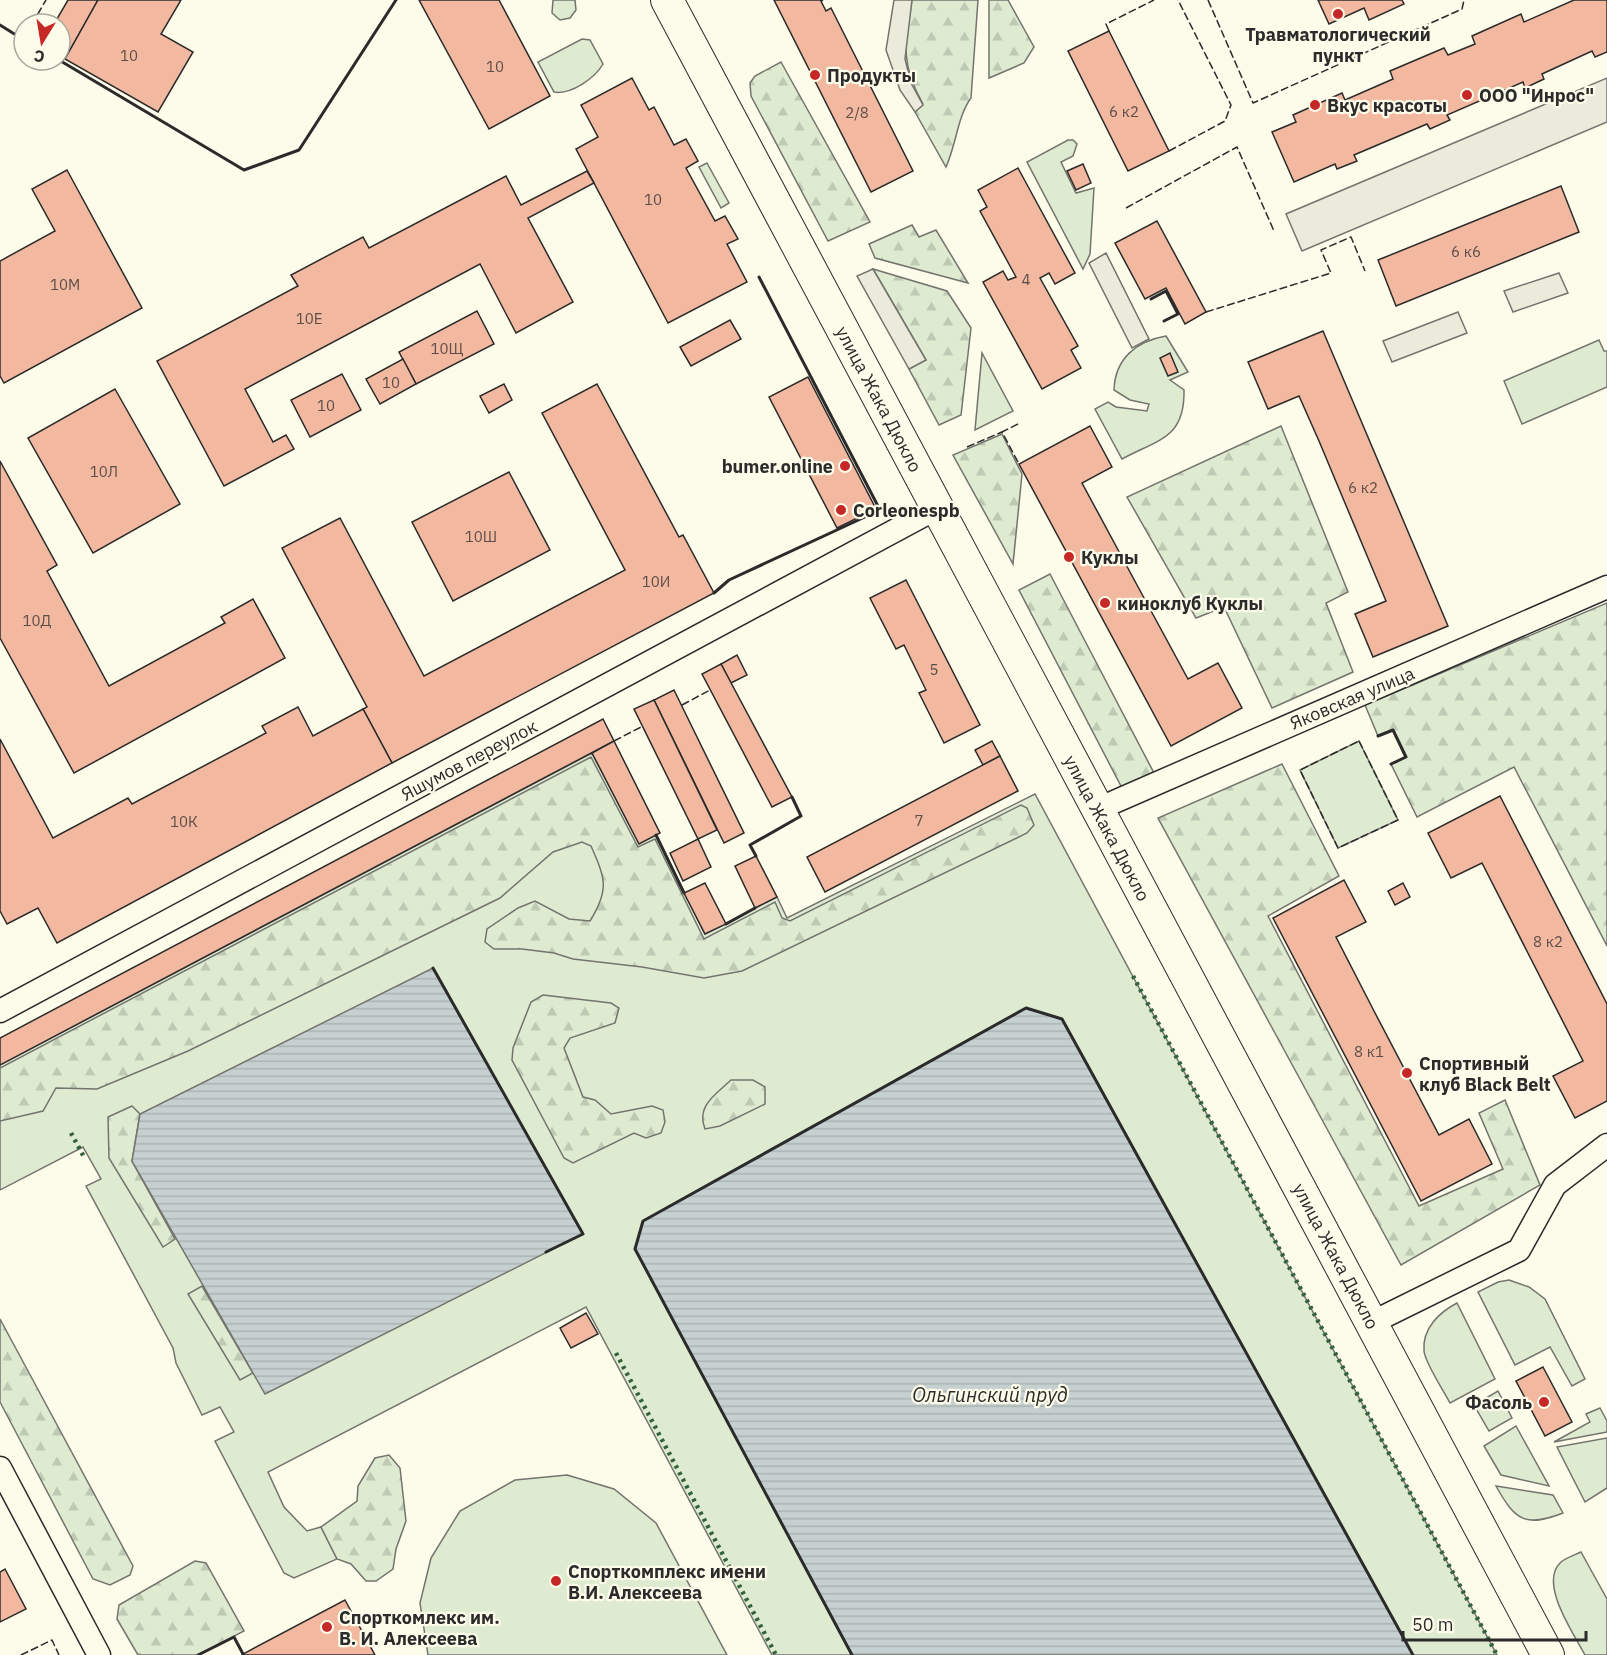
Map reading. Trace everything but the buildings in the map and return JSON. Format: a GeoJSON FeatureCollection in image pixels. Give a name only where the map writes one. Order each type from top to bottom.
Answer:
{"type":"FeatureCollection","features":[{"type":"Feature","properties":{"kind":"street","name":"улица Жака Дюкло"},"geometry":{"type":"LineString","coordinates":[[667,0],[1548,1655]]}},
{"type":"Feature","properties":{"kind":"street","name":"Яшумов переулок"},"geometry":{"type":"LineString","coordinates":[[0,1011],[937,508]]}},
{"type":"Feature","properties":{"kind":"street","name":"Яковская улица"},"geometry":{"type":"LineString","coordinates":[[1098,809],[1607,587]]}},
{"type":"Feature","properties":{"kind":"street"},"geometry":{"type":"LineString","coordinates":[[1371,1323],[1519,1250],[1555,1185],[1607,1145]]}},
{"type":"Feature","properties":{"kind":"street"},"geometry":{"type":"LineString","coordinates":[[0,1468],[99,1655]]}},
{"type":"Feature","properties":{"kind":"green space"},"geometry":{"type":"Polygon","coordinates":[[[553,0],[575,0],[576,10],[570,18],[560,20],[552,13],[553,0]]]}},
{"type":"Feature","properties":{"kind":"green space"},"geometry":{"type":"Polygon","coordinates":[[[912,0],[978,0],[971,98],[963,113],[946,167],[915,112],[923,104],[911,77],[906,54],[912,0]]]}},
{"type":"Feature","properties":{"kind":"green space"},"geometry":{"type":"Polygon","coordinates":[[[989,0],[1008,0],[1034,47],[1024,63],[989,78],[989,0]]]}},
{"type":"Feature","properties":{"kind":"green space"},"geometry":{"type":"Polygon","coordinates":[[[582,39],[590,40],[603,64],[594,75],[575,88],[554,92],[538,62],[582,39]]]}},
{"type":"Feature","properties":{"kind":"green space"},"geometry":{"type":"Polygon","coordinates":[[[781,62],[870,222],[828,241],[751,96],[750,83],[755,76],[781,62]]]}},
{"type":"Feature","properties":{"kind":"green space"},"geometry":{"type":"Polygon","coordinates":[[[1068,140],[1073,140],[1077,144],[1073,156],[1061,162],[1076,193],[1094,188],[1090,254],[1083,269],[1027,162],[1068,140]]]}},
{"type":"Feature","properties":{"kind":"green space"},"geometry":{"type":"Polygon","coordinates":[[[707,163],[729,203],[721,208],[699,167],[707,163]]]}},
{"type":"Feature","properties":{"kind":"green space"},"geometry":{"type":"Polygon","coordinates":[[[912,225],[919,237],[936,230],[968,283],[875,258],[869,244],[912,225]]]}},
{"type":"Feature","properties":{"kind":"green space"},"geometry":{"type":"Polygon","coordinates":[[[873,269],[947,291],[971,328],[961,415],[939,425],[909,369],[926,360],[873,269]]]}},
{"type":"Feature","properties":{"kind":"green space"},"geometry":{"type":"Polygon","coordinates":[[[1166,336],[1188,372],[1170,380],[1184,390],[1180,418],[1175,428],[1167,435],[1122,459],[1095,409],[1108,402],[1116,407],[1147,411],[1149,404],[1130,400],[1114,390],[1115,379],[1118,369],[1129,353],[1146,342],[1166,336]]]}},
{"type":"Feature","properties":{"kind":"green space"},"geometry":{"type":"Polygon","coordinates":[[[1599,340],[1604,351],[1607,351],[1607,387],[1522,424],[1504,381],[1599,340]]]}},
{"type":"Feature","properties":{"kind":"green space"},"geometry":{"type":"Polygon","coordinates":[[[982,353],[1013,411],[975,430],[982,353]]]}},
{"type":"Feature","properties":{"kind":"green space"},"geometry":{"type":"Polygon","coordinates":[[[1281,426],[1348,592],[1326,603],[1353,672],[1272,708],[1224,607],[1196,618],[1127,497],[1281,426]]]}},
{"type":"Feature","properties":{"kind":"green space"},"geometry":{"type":"Polygon","coordinates":[[[1002,434],[1022,474],[1013,564],[953,455],[1002,434]]]}},
{"type":"Feature","properties":{"kind":"green space"},"geometry":{"type":"Polygon","coordinates":[[[1050,574],[1154,773],[1122,788],[1019,590],[1050,574]]]}},
{"type":"Feature","properties":{"kind":"green space"},"geometry":{"type":"Polygon","coordinates":[[[1607,603],[1607,946],[1514,767],[1417,817],[1391,764],[1405,757],[1393,730],[1378,736],[1365,705],[1607,603]]]}},
{"type":"Feature","properties":{"kind":"green space"},"geometry":{"type":"Polygon","coordinates":[[[1359,741],[1398,820],[1338,848],[1300,770],[1359,741]]]}},
{"type":"Feature","properties":{"kind":"green space"},"geometry":{"type":"Polygon","coordinates":[[[592,753],[639,843],[656,835],[705,934],[777,897],[787,918],[1035,794],[1497,1655],[772,1655],[586,1307],[268,1472],[284,1507],[307,1531],[321,1527],[337,1559],[294,1578],[284,1573],[215,1441],[234,1432],[220,1407],[202,1415],[176,1363],[173,1348],[86,1186],[101,1179],[83,1147],[0,1190],[0,1065],[592,753]]]}},
{"type":"Feature","properties":{"kind":"green space"},"geometry":{"type":"Polygon","coordinates":[[[591,757],[638,847],[655,839],[704,939],[775,902],[782,918],[790,921],[1021,805],[1027,808],[1034,825],[1027,833],[742,971],[704,978],[642,967],[573,959],[554,953],[522,949],[494,949],[485,942],[487,929],[518,908],[535,901],[569,919],[590,921],[601,900],[603,884],[600,867],[591,846],[582,842],[553,852],[500,898],[188,1051],[97,1089],[56,1088],[43,1111],[0,1121],[0,1068],[591,757]]]}},
{"type":"Feature","properties":{"kind":"green space"},"geometry":{"type":"Polygon","coordinates":[[[1282,764],[1339,876],[1268,916],[1419,1206],[1503,1169],[1479,1113],[1505,1100],[1540,1185],[1401,1265],[1158,818],[1282,764]]]}},
{"type":"Feature","properties":{"kind":"green space"},"geometry":{"type":"Polygon","coordinates":[[[543,995],[611,1003],[619,1008],[615,1023],[570,1038],[564,1048],[583,1097],[595,1100],[611,1114],[652,1106],[663,1110],[665,1122],[661,1133],[646,1138],[634,1133],[573,1163],[564,1158],[512,1060],[513,1048],[531,1002],[543,995]]]}},
{"type":"Feature","properties":{"kind":"green space"},"geometry":{"type":"Polygon","coordinates":[[[731,1080],[753,1080],[765,1087],[765,1104],[720,1126],[705,1129],[703,1114],[705,1107],[713,1096],[731,1080]]]}},
{"type":"Feature","properties":{"kind":"green space"},"geometry":{"type":"Polygon","coordinates":[[[132,1106],[140,1114],[132,1161],[175,1239],[163,1247],[109,1158],[108,1117],[132,1106]]]}},
{"type":"Feature","properties":{"kind":"green space"},"geometry":{"type":"Polygon","coordinates":[[[1509,1280],[1529,1287],[1545,1299],[1585,1379],[1572,1386],[1550,1347],[1515,1365],[1478,1292],[1498,1282],[1509,1280]]]}},
{"type":"Feature","properties":{"kind":"green space"},"geometry":{"type":"Polygon","coordinates":[[[202,1286],[253,1373],[240,1380],[188,1294],[202,1286]]]}},
{"type":"Feature","properties":{"kind":"green space"},"geometry":{"type":"Polygon","coordinates":[[[1457,1303],[1495,1379],[1450,1403],[1425,1356],[1424,1343],[1433,1322],[1457,1303]]]}},
{"type":"Feature","properties":{"kind":"green space"},"geometry":{"type":"Polygon","coordinates":[[[0,1319],[133,1566],[130,1575],[110,1585],[93,1579],[0,1402],[0,1319]]]}},
{"type":"Feature","properties":{"kind":"green space"},"geometry":{"type":"Polygon","coordinates":[[[1498,1391],[1512,1418],[1489,1431],[1474,1405],[1498,1391]]]}},
{"type":"Feature","properties":{"kind":"green space"},"geometry":{"type":"Polygon","coordinates":[[[1600,1408],[1607,1421],[1607,1432],[1554,1442],[1590,1422],[1586,1414],[1600,1408]]]}},
{"type":"Feature","properties":{"kind":"green space"},"geometry":{"type":"Polygon","coordinates":[[[1516,1426],[1549,1486],[1501,1475],[1484,1446],[1516,1426]]]}},
{"type":"Feature","properties":{"kind":"green space"},"geometry":{"type":"Polygon","coordinates":[[[1607,1438],[1607,1488],[1585,1502],[1557,1447],[1607,1438]]]}},
{"type":"Feature","properties":{"kind":"green space"},"geometry":{"type":"Polygon","coordinates":[[[389,1455],[400,1468],[406,1521],[396,1549],[393,1569],[376,1581],[366,1581],[351,1564],[337,1559],[321,1527],[357,1501],[358,1486],[375,1458],[389,1455]]]}},
{"type":"Feature","properties":{"kind":"green space","name":"Спорткомплекс имени В.И. Алексеева"},"geometry":{"type":"Polygon","coordinates":[[[567,1475],[614,1489],[656,1523],[727,1655],[428,1655],[420,1603],[431,1558],[460,1511],[515,1480],[567,1475]]]}},
{"type":"Feature","properties":{"kind":"green space"},"geometry":{"type":"Polygon","coordinates":[[[1496,1486],[1553,1495],[1563,1513],[1539,1520],[1522,1518],[1509,1507],[1496,1486]]]}},
{"type":"Feature","properties":{"kind":"green space"},"geometry":{"type":"Polygon","coordinates":[[[1581,1552],[1607,1599],[1607,1655],[1585,1655],[1556,1596],[1553,1583],[1560,1563],[1581,1552]]]}},
{"type":"Feature","properties":{"kind":"green space"},"geometry":{"type":"Polygon","coordinates":[[[195,1561],[206,1563],[244,1631],[198,1655],[138,1655],[117,1619],[119,1605],[195,1561]]]}},
{"type":"Feature","properties":{"kind":"shaded area"},"geometry":{"type":"Polygon","coordinates":[[[894,0],[912,0],[905,59],[911,83],[923,105],[915,112],[900,90],[886,50],[894,0]]]}},
{"type":"Feature","properties":{"kind":"shaded area"},"geometry":{"type":"Polygon","coordinates":[[[1607,78],[1607,122],[1302,251],[1286,214],[1607,78]]]}},
{"type":"Feature","properties":{"kind":"shaded area"},"geometry":{"type":"Polygon","coordinates":[[[1106,253],[1149,339],[1132,348],[1089,263],[1106,253]]]}},
{"type":"Feature","properties":{"kind":"shaded area"},"geometry":{"type":"Polygon","coordinates":[[[873,269],[926,360],[909,369],[857,276],[873,269]]]}},
{"type":"Feature","properties":{"kind":"shaded area"},"geometry":{"type":"Polygon","coordinates":[[[1559,273],[1568,293],[1513,312],[1504,291],[1559,273]]]}},
{"type":"Feature","properties":{"kind":"shaded area"},"geometry":{"type":"Polygon","coordinates":[[[1458,312],[1467,333],[1392,362],[1383,341],[1458,312]]]}},
{"type":"Feature","properties":{"kind":"water"},"geometry":{"type":"Polygon","coordinates":[[[433,968],[583,1234],[265,1394],[132,1161],[140,1114],[433,968]]]}},
{"type":"Feature","properties":{"kind":"water","name":"Ольгинский пруд"},"geometry":{"type":"Polygon","coordinates":[[[1026,1008],[1062,1019],[1413,1655],[852,1655],[635,1249],[643,1221],[1026,1008]]]}},
{"type":"Feature","properties":{"kind":"hedge"},"geometry":{"type":"LineString","coordinates":[[1133,976],[1497,1655]]}},
{"type":"Feature","properties":{"kind":"hedge"},"geometry":{"type":"LineString","coordinates":[[71,1133],[84,1157]]}},
{"type":"Feature","properties":{"kind":"hedge"},"geometry":{"type":"LineString","coordinates":[[616,1353],[776,1655]]}},
{"type":"Feature","properties":{"kind":"fence"},"geometry":{"type":"LineString","coordinates":[[39,12],[46,0]]}},
{"type":"Feature","properties":{"kind":"fence"},"geometry":{"type":"LineString","coordinates":[[1109,31],[1106,24],[1154,0]]}},
{"type":"Feature","properties":{"kind":"fence"},"geometry":{"type":"LineString","coordinates":[[1169,151],[1225,121],[1231,105],[1178,0]]}},
{"type":"Feature","properties":{"kind":"fence"},"geometry":{"type":"LineString","coordinates":[[1208,0],[1253,103],[1462,9],[1464,0]]}},
{"type":"Feature","properties":{"kind":"fence"},"geometry":{"type":"LineString","coordinates":[[1126,208],[1237,147],[1274,231]]}},
{"type":"Feature","properties":{"kind":"fence"},"geometry":{"type":"LineString","coordinates":[[1206,312],[1331,273],[1321,250],[1351,237],[1365,271]]}},
{"type":"Feature","properties":{"kind":"fence"},"geometry":{"type":"LineString","coordinates":[[1018,424],[1002,432],[1019,464]]}},
{"type":"Feature","properties":{"kind":"fence"},"geometry":{"type":"LineString","coordinates":[[967,447],[1002,432]]}},
{"type":"Feature","properties":{"kind":"fence"},"geometry":{"type":"LineString","coordinates":[[682,705],[710,690]]}},
{"type":"Feature","properties":{"kind":"fence"},"geometry":{"type":"LineString","coordinates":[[614,741],[643,726]]}},
{"type":"Feature","properties":{"kind":"fence"},"geometry":{"type":"LineString","coordinates":[[1359,741],[1398,820],[1338,848],[1300,770],[1359,741]]}},
{"type":"Feature","properties":{"kind":"fence"},"geometry":{"type":"LineString","coordinates":[[21,1655],[52,1640],[59,1655]]}},
{"type":"Feature","properties":{"kind":"wall"},"geometry":{"type":"LineString","coordinates":[[72,68],[244,170],[299,150],[396,0]]}},
{"type":"Feature","properties":{"kind":"wall"},"geometry":{"type":"LineString","coordinates":[[0,25],[12,32]]}},
{"type":"Feature","properties":{"kind":"wall"},"geometry":{"type":"LineString","coordinates":[[714,593],[729,580],[880,510],[759,277]]}},
{"type":"Feature","properties":{"kind":"wall"},"geometry":{"type":"LineString","coordinates":[[1151,299],[1166,291],[1178,314],[1164,321]]}},
{"type":"Feature","properties":{"kind":"wall"},"geometry":{"type":"LineString","coordinates":[[1378,736],[1393,730],[1406,757],[1391,764]]}},
{"type":"Feature","properties":{"kind":"wall"},"geometry":{"type":"LineString","coordinates":[[756,856],[750,845],[801,816],[792,797]]}},
{"type":"Feature","properties":{"kind":"wall"},"geometry":{"type":"LineString","coordinates":[[656,835],[684,893]]}},
{"type":"Feature","properties":{"kind":"wall"},"geometry":{"type":"LineString","coordinates":[[726,924],[755,908]]}},
{"type":"Feature","properties":{"kind":"wall"},"geometry":{"type":"LineString","coordinates":[[433,968],[583,1234],[546,1252]]}},
{"type":"Feature","properties":{"kind":"wall"},"geometry":{"type":"LineString","coordinates":[[852,1655],[635,1249],[643,1221],[1026,1008],[1062,1019],[1413,1655]]}},
{"type":"Feature","properties":{"kind":"wall"},"geometry":{"type":"LineString","coordinates":[[198,1655],[234,1637],[243,1654]]}},
{"type":"Feature","properties":{"kind":"place","name":"Травматологический пункт"},"geometry":{"type":"Point","coordinates":[1338,14]}},
{"type":"Feature","properties":{"kind":"place","name":"Продукты"},"geometry":{"type":"Point","coordinates":[815,75]}},
{"type":"Feature","properties":{"kind":"place","name":"ООО \"Инрос\""},"geometry":{"type":"Point","coordinates":[1467,95]}},
{"type":"Feature","properties":{"kind":"place","name":"Вкус красоты"},"geometry":{"type":"Point","coordinates":[1315,105]}},
{"type":"Feature","properties":{"kind":"place","name":"bumer.online"},"geometry":{"type":"Point","coordinates":[845,466]}},
{"type":"Feature","properties":{"kind":"place","name":"Corleonespb"},"geometry":{"type":"Point","coordinates":[841,510]}},
{"type":"Feature","properties":{"kind":"place","name":"Куклы"},"geometry":{"type":"Point","coordinates":[1069,557]}},
{"type":"Feature","properties":{"kind":"place","name":"киноклуб Куклы"},"geometry":{"type":"Point","coordinates":[1105,603]}},
{"type":"Feature","properties":{"kind":"place","name":"Спортивный клуб Black Belt"},"geometry":{"type":"Point","coordinates":[1407,1073]}},
{"type":"Feature","properties":{"kind":"place","name":"Фасоль"},"geometry":{"type":"Point","coordinates":[1544,1402]}},
{"type":"Feature","properties":{"kind":"place","name":"Спорткомплекс имени В.И. Алексеева"},"geometry":{"type":"Point","coordinates":[556,1581]}},
{"type":"Feature","properties":{"kind":"place","name":"Спорткомлекс им. В. И. Алексеева"},"geometry":{"type":"Point","coordinates":[327,1627]}}]}
